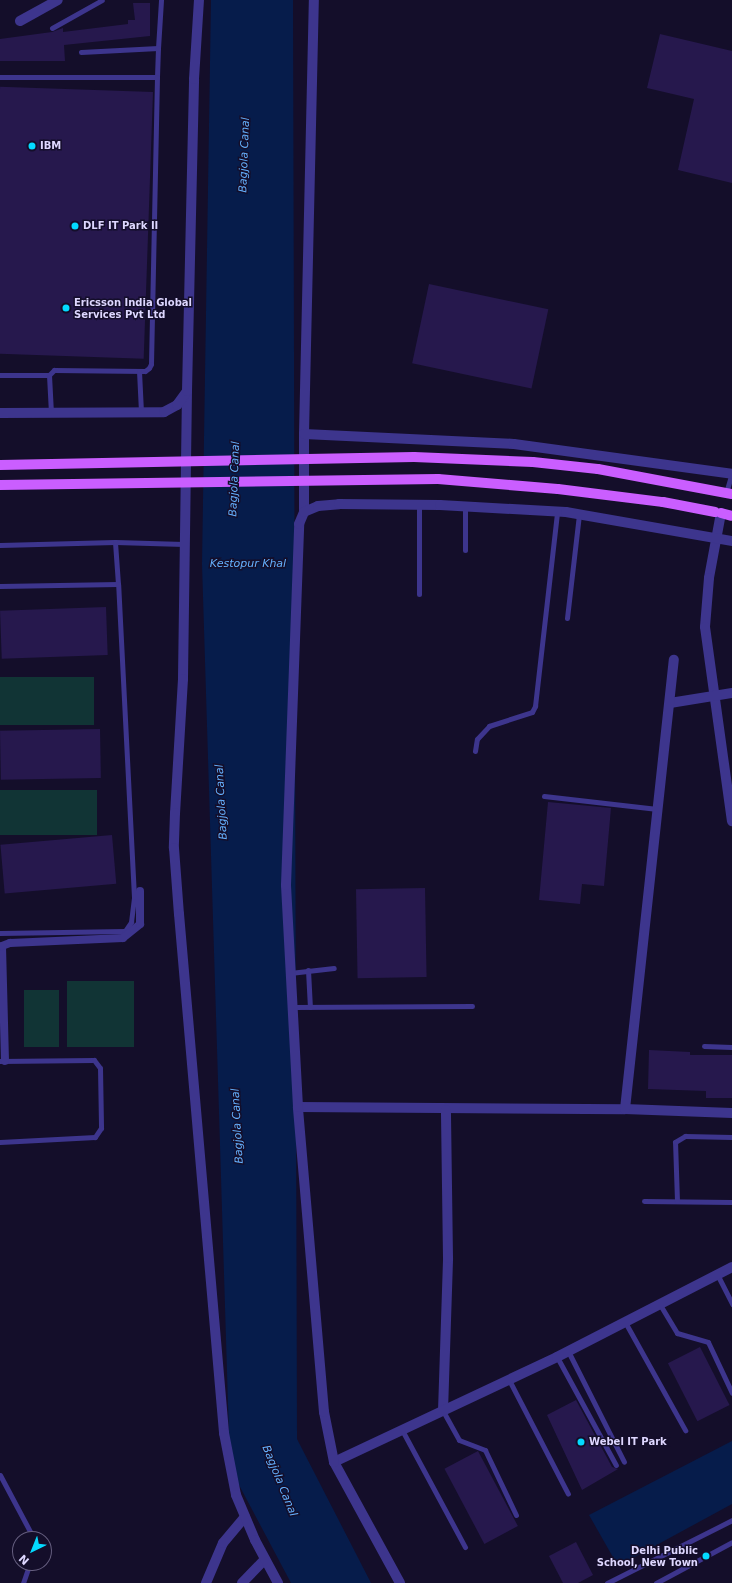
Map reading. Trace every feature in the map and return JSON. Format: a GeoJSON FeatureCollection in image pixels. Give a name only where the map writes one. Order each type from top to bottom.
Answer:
{"type":"FeatureCollection","features":[{"type":"Feature","properties":{"kind":"main road"},"geometry":{"type":"LineString","coordinates":[[0,464],[414,457],[533,462],[598,469],[725,493]]}},
{"type":"Feature","properties":{"kind":"main road"},"geometry":{"type":"LineString","coordinates":[[0,485],[438,479],[581,492],[664,502],[732,516]]}},
{"type":"Feature","properties":{"kind":"street"},"geometry":{"type":"LineString","coordinates":[[20,21],[58,0]]}},
{"type":"Feature","properties":{"kind":"street"},"geometry":{"type":"LineString","coordinates":[[199,0],[194,79],[184,544],[183,679],[174,848],[224,1433],[229,1466],[245,1517],[278,1583]]}},
{"type":"Feature","properties":{"kind":"street"},"geometry":{"type":"LineString","coordinates":[[314,0],[304,434],[304,512],[297,540],[286,878],[290,973],[298,1106],[324,1412],[334,1462],[400,1583]]}},
{"type":"Feature","properties":{"kind":"street"},"geometry":{"type":"LineString","coordinates":[[0,413],[164,412],[177,405],[188,391]]}},
{"type":"Feature","properties":{"kind":"street"},"geometry":{"type":"LineString","coordinates":[[304,434],[514,444],[732,473]]}},
{"type":"Feature","properties":{"kind":"street"},"geometry":{"type":"LineString","coordinates":[[304,512],[318,506],[339,504],[419,505],[556,512],[579,514],[732,541]]}},
{"type":"Feature","properties":{"kind":"street"},"geometry":{"type":"LineString","coordinates":[[718,513],[717,538],[705,613],[714,696],[732,821]]}},
{"type":"Feature","properties":{"kind":"street"},"geometry":{"type":"LineString","coordinates":[[626,1109],[674,660]]}},
{"type":"Feature","properties":{"kind":"street"},"geometry":{"type":"LineString","coordinates":[[670,703],[732,693]]}},
{"type":"Feature","properties":{"kind":"street"},"geometry":{"type":"LineString","coordinates":[[3,1061],[2,946],[10,943],[123,938],[140,924],[140,891]]}},
{"type":"Feature","properties":{"kind":"street"},"geometry":{"type":"LineString","coordinates":[[298,1106],[446,1110],[626,1109],[732,1113]]}},
{"type":"Feature","properties":{"kind":"street"},"geometry":{"type":"LineString","coordinates":[[443,1411],[448,1258],[446,1110]]}},
{"type":"Feature","properties":{"kind":"street"},"geometry":{"type":"LineString","coordinates":[[334,1462],[557,1357],[659,1303],[732,1267]]}},
{"type":"Feature","properties":{"kind":"street"},"geometry":{"type":"LineString","coordinates":[[206,1583],[223,1542],[245,1517]]}},
{"type":"Feature","properties":{"kind":"street"},"geometry":{"type":"LineString","coordinates":[[242,1583],[265,1559]]}},
{"type":"Feature","properties":{"kind":"lane"},"geometry":{"type":"LineString","coordinates":[[52,28],[102,0]]}},
{"type":"Feature","properties":{"kind":"lane"},"geometry":{"type":"LineString","coordinates":[[0,375],[49,375],[54,370],[139,371],[149,368],[151,364],[156,77],[161,0]]}},
{"type":"Feature","properties":{"kind":"lane"},"geometry":{"type":"LineString","coordinates":[[81,52],[158,48]]}},
{"type":"Feature","properties":{"kind":"lane"},"geometry":{"type":"LineString","coordinates":[[0,77],[156,77]]}},
{"type":"Feature","properties":{"kind":"lane"},"geometry":{"type":"LineString","coordinates":[[139,371],[141,412]]}},
{"type":"Feature","properties":{"kind":"lane"},"geometry":{"type":"LineString","coordinates":[[49,375],[51,413]]}},
{"type":"Feature","properties":{"kind":"lane"},"geometry":{"type":"LineString","coordinates":[[725,493],[732,473]]}},
{"type":"Feature","properties":{"kind":"lane"},"geometry":{"type":"LineString","coordinates":[[419,505],[420,594]]}},
{"type":"Feature","properties":{"kind":"lane"},"geometry":{"type":"LineString","coordinates":[[465,507],[465,550]]}},
{"type":"Feature","properties":{"kind":"lane"},"geometry":{"type":"LineString","coordinates":[[476,751],[477,739],[489,726],[532,712],[535,706],[556,512]]}},
{"type":"Feature","properties":{"kind":"lane"},"geometry":{"type":"LineString","coordinates":[[567,618],[579,514]]}},
{"type":"Feature","properties":{"kind":"lane"},"geometry":{"type":"LineString","coordinates":[[0,933],[125,931],[131,922],[134,897],[115,542]]}},
{"type":"Feature","properties":{"kind":"lane"},"geometry":{"type":"LineString","coordinates":[[0,545],[115,542],[184,544]]}},
{"type":"Feature","properties":{"kind":"lane"},"geometry":{"type":"LineString","coordinates":[[0,586],[118,584]]}},
{"type":"Feature","properties":{"kind":"lane"},"geometry":{"type":"LineString","coordinates":[[544,796],[657,809]]}},
{"type":"Feature","properties":{"kind":"lane"},"geometry":{"type":"LineString","coordinates":[[290,973],[334,968]]}},
{"type":"Feature","properties":{"kind":"lane"},"geometry":{"type":"LineString","coordinates":[[308,970],[310,1007]]}},
{"type":"Feature","properties":{"kind":"lane"},"geometry":{"type":"LineString","coordinates":[[292,1007],[472,1006]]}},
{"type":"Feature","properties":{"kind":"lane"},"geometry":{"type":"LineString","coordinates":[[704,1046],[732,1047]]}},
{"type":"Feature","properties":{"kind":"lane"},"geometry":{"type":"LineString","coordinates":[[0,1142],[95,1137],[101,1128],[100,1068],[94,1060],[3,1061]]}},
{"type":"Feature","properties":{"kind":"lane"},"geometry":{"type":"LineString","coordinates":[[677,1201],[674,1142],[685,1136],[732,1137]]}},
{"type":"Feature","properties":{"kind":"lane"},"geometry":{"type":"LineString","coordinates":[[644,1200],[732,1202]]}},
{"type":"Feature","properties":{"kind":"lane"},"geometry":{"type":"LineString","coordinates":[[717,1274],[732,1304]]}},
{"type":"Feature","properties":{"kind":"lane"},"geometry":{"type":"LineString","coordinates":[[659,1303],[677,1333],[708,1342],[732,1393]]}},
{"type":"Feature","properties":{"kind":"lane"},"geometry":{"type":"LineString","coordinates":[[625,1322],[685,1430]]}},
{"type":"Feature","properties":{"kind":"lane"},"geometry":{"type":"LineString","coordinates":[[568,1351],[624,1462]]}},
{"type":"Feature","properties":{"kind":"lane"},"geometry":{"type":"LineString","coordinates":[[557,1357],[616,1465]]}},
{"type":"Feature","properties":{"kind":"lane"},"geometry":{"type":"LineString","coordinates":[[509,1380],[568,1494]]}},
{"type":"Feature","properties":{"kind":"lane"},"geometry":{"type":"LineString","coordinates":[[443,1411],[459,1440],[485,1450],[516,1515]]}},
{"type":"Feature","properties":{"kind":"lane"},"geometry":{"type":"LineString","coordinates":[[402,1430],[465,1547]]}},
{"type":"Feature","properties":{"kind":"lane"},"geometry":{"type":"LineString","coordinates":[[0,1475],[30,1531]]}},
{"type":"Feature","properties":{"kind":"lane"},"geometry":{"type":"LineString","coordinates":[[607,1583],[732,1520]]}},
{"type":"Feature","properties":{"kind":"lane"},"geometry":{"type":"LineString","coordinates":[[656,1583],[732,1542]]}},
{"type":"Feature","properties":{"kind":"lane"},"geometry":{"type":"LineString","coordinates":[[23,1583],[27,1571]]}},
{"type":"Feature","properties":{"kind":"green space"},"geometry":{"type":"Polygon","coordinates":[[[0,677],[94,677],[94,725],[0,725],[0,677]]]}},
{"type":"Feature","properties":{"kind":"green space"},"geometry":{"type":"Polygon","coordinates":[[[0,790],[97,790],[97,835],[0,835],[0,790]]]}},
{"type":"Feature","properties":{"kind":"green space"},"geometry":{"type":"Polygon","coordinates":[[[67,981],[134,981],[134,1047],[67,1047],[67,981]]]}},
{"type":"Feature","properties":{"kind":"green space"},"geometry":{"type":"Polygon","coordinates":[[[24,990],[59,990],[59,1047],[24,1047],[24,990]]]}},
{"type":"Feature","properties":{"kind":"water","name":"Kestopur Khal"},"geometry":{"type":"Polygon","coordinates":[[[211,0],[293,0],[297,1439],[371,1583],[291,1583],[230,1468],[202,564],[211,0]]]}},
{"type":"Feature","properties":{"kind":"water"},"geometry":{"type":"Polygon","coordinates":[[[732,1441],[732,1504],[618,1566],[589,1515],[732,1441]]]}},
{"type":"Feature","properties":{"kind":"building"},"geometry":{"type":"Polygon","coordinates":[[[133,3],[150,3],[150,36],[64,45],[65,61],[0,61],[0,39],[52,32],[63,28],[63,32],[128,24],[128,20],[135,20],[133,3]]]}},
{"type":"Feature","properties":{"kind":"building"},"geometry":{"type":"Polygon","coordinates":[[[660,34],[732,51],[732,183],[678,170],[694,99],[647,88],[660,34]]]}},
{"type":"Feature","properties":{"kind":"building","name":"DLF IT Park II"},"geometry":{"type":"Polygon","coordinates":[[[0,87],[153,92],[144,359],[0,354],[0,87]]]}},
{"type":"Feature","properties":{"kind":"building"},"geometry":{"type":"Polygon","coordinates":[[[429,284],[548,309],[531,389],[412,363],[429,284]]]}},
{"type":"Feature","properties":{"kind":"building"},"geometry":{"type":"Polygon","coordinates":[[[106,607],[108,655],[2,659],[0,611],[106,607]]]}},
{"type":"Feature","properties":{"kind":"building"},"geometry":{"type":"Polygon","coordinates":[[[100,729],[101,778],[1,780],[0,731],[100,729]]]}},
{"type":"Feature","properties":{"kind":"building"},"geometry":{"type":"Polygon","coordinates":[[[548,802],[611,808],[604,886],[582,884],[580,904],[539,900],[548,802]]]}},
{"type":"Feature","properties":{"kind":"building"},"geometry":{"type":"Polygon","coordinates":[[[112,835],[116,884],[5,894],[0,845],[112,835]]]}},
{"type":"Feature","properties":{"kind":"building"},"geometry":{"type":"Polygon","coordinates":[[[425,888],[427,977],[358,978],[356,889],[425,888]]]}},
{"type":"Feature","properties":{"kind":"building"},"geometry":{"type":"Polygon","coordinates":[[[649,1050],[690,1052],[690,1055],[732,1055],[732,1098],[706,1098],[706,1091],[648,1089],[649,1050]]]}},
{"type":"Feature","properties":{"kind":"building"},"geometry":{"type":"Polygon","coordinates":[[[700,1347],[730,1405],[697,1421],[668,1363],[700,1347]]]}},
{"type":"Feature","properties":{"kind":"building","name":"Webel IT Park"},"geometry":{"type":"Polygon","coordinates":[[[576,1400],[612,1467],[618,1469],[582,1490],[547,1415],[576,1400]]]}},
{"type":"Feature","properties":{"kind":"building"},"geometry":{"type":"Polygon","coordinates":[[[478,1451],[518,1526],[484,1544],[444,1469],[478,1451]]]}},
{"type":"Feature","properties":{"kind":"building"},"geometry":{"type":"Polygon","coordinates":[[[576,1542],[593,1575],[578,1583],[563,1583],[549,1556],[576,1542]]]}},
{"type":"Feature","properties":{"kind":"place","name":"IBM"},"geometry":{"type":"Point","coordinates":[32,146]}},
{"type":"Feature","properties":{"kind":"place","name":"DLF IT Park II"},"geometry":{"type":"Point","coordinates":[75,226]}},
{"type":"Feature","properties":{"kind":"place","name":"Ericsson India Global Services Pvt Ltd"},"geometry":{"type":"Point","coordinates":[66,308]}},
{"type":"Feature","properties":{"kind":"place","name":"Webel IT Park"},"geometry":{"type":"Point","coordinates":[581,1442]}},
{"type":"Feature","properties":{"kind":"place","name":"Delhi Public School, New Town"},"geometry":{"type":"Point","coordinates":[706,1556]}},
{"type":"Feature","properties":{"kind":"water label","name":"Bagjola Canal"},"geometry":{"type":"Point","coordinates":[245,155]}},
{"type":"Feature","properties":{"kind":"water label","name":"Bagjola Canal"},"geometry":{"type":"Point","coordinates":[235,479]}},
{"type":"Feature","properties":{"kind":"water label","name":"Bagjola Canal"},"geometry":{"type":"Point","coordinates":[222,802]}},
{"type":"Feature","properties":{"kind":"water label","name":"Bagjola Canal"},"geometry":{"type":"Point","coordinates":[238,1126]}},
{"type":"Feature","properties":{"kind":"water label","name":"Bagjola Canal"},"geometry":{"type":"Point","coordinates":[279,1481]}}]}
